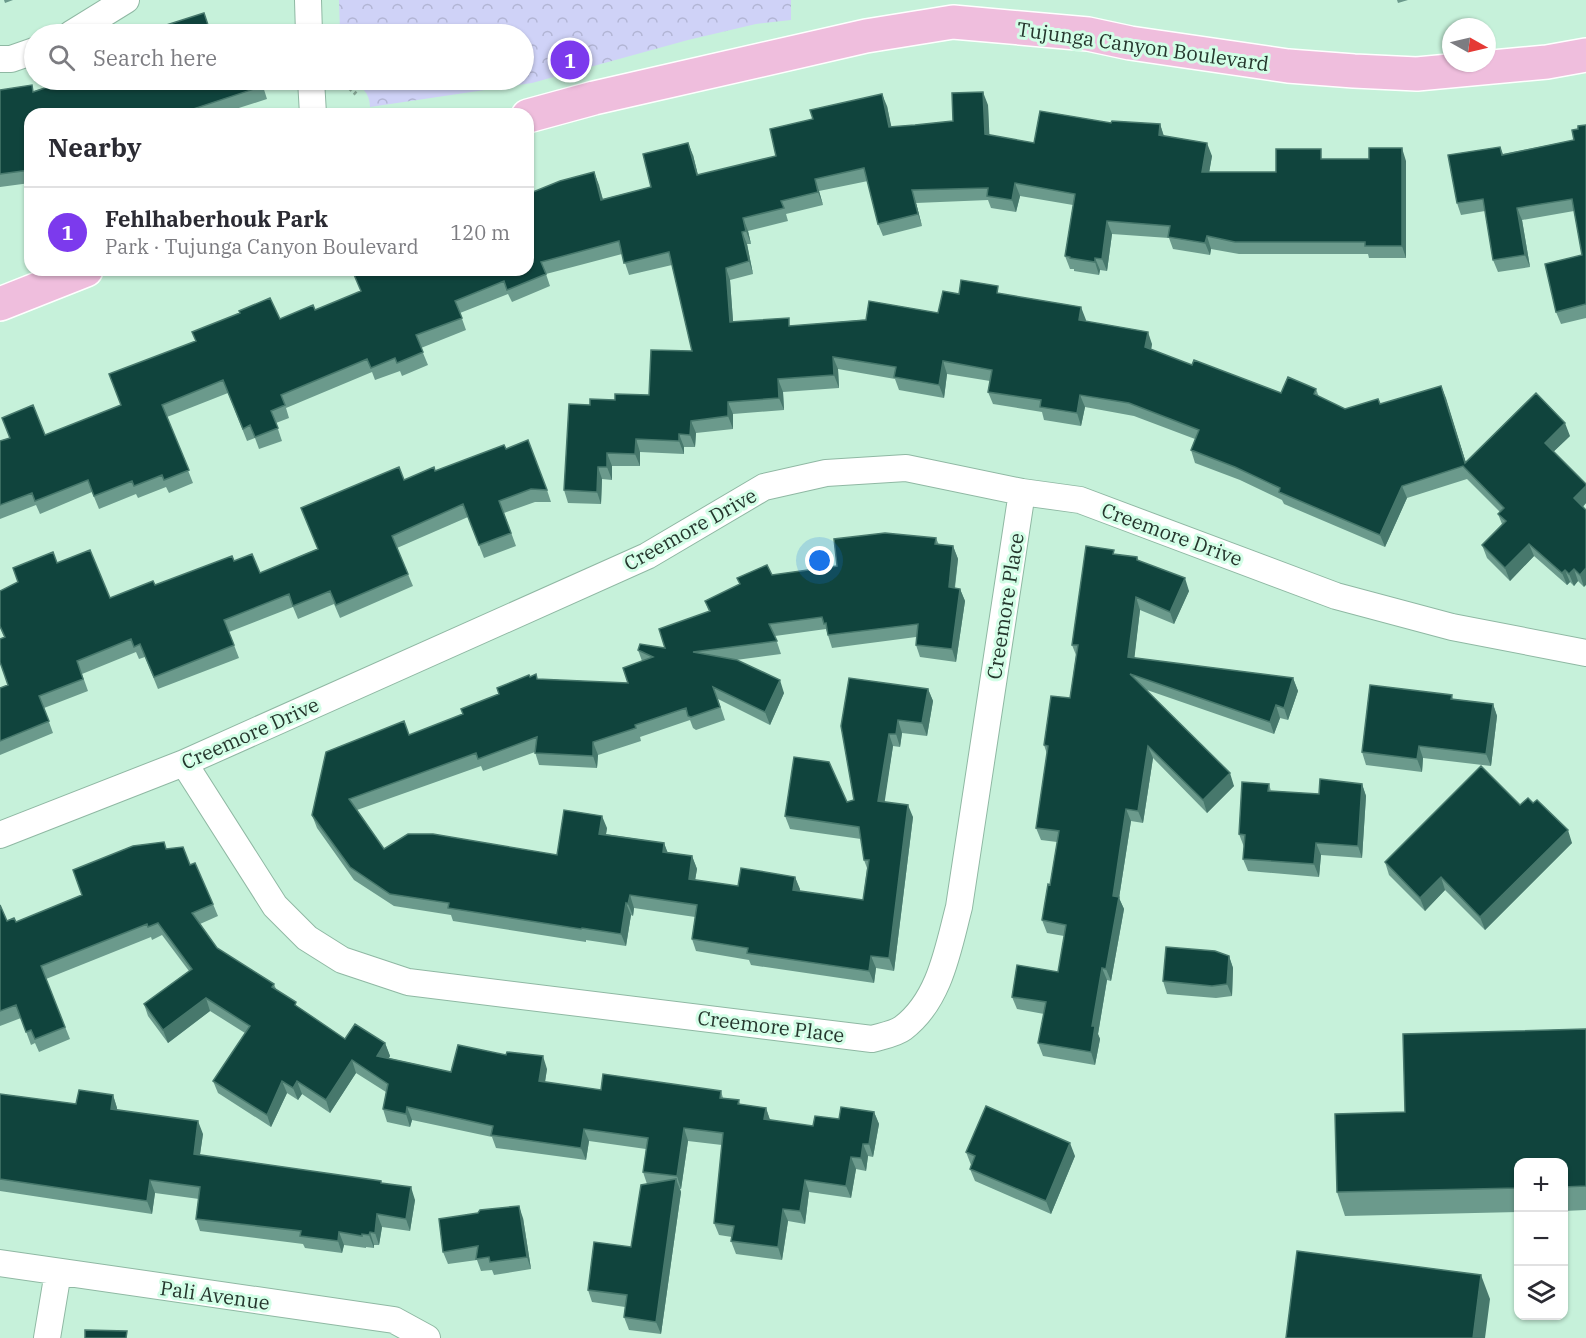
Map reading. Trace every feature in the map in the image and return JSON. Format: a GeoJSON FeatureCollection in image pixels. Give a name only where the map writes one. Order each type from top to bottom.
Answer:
{"type":"FeatureCollection","features":[{"type":"Feature","properties":{"kind":"main road","name":"Tujunga Canyon Boulevard"},"geometry":{"type":"LineString","coordinates":[[534,114],[594,98],[866,36],[953,22],[1088,34],[1130,43],[1288,66],[1365,72],[1417,74],[1547,62],[1586,55]]}},
{"type":"Feature","properties":{"kind":"main road"},"geometry":{"type":"LineString","coordinates":[[0,304],[71,276]]}},
{"type":"Feature","properties":{"kind":"street"},"geometry":{"type":"LineString","coordinates":[[87,24],[126,0]]}},
{"type":"Feature","properties":{"kind":"street"},"geometry":{"type":"LineString","coordinates":[[308,0],[309,24]]}},
{"type":"Feature","properties":{"kind":"street"},"geometry":{"type":"LineString","coordinates":[[0,59],[11,59],[24,54]]}},
{"type":"Feature","properties":{"kind":"street"},"geometry":{"type":"LineString","coordinates":[[312,90],[313,108]]}},
{"type":"Feature","properties":{"kind":"street","name":"Creemore Drive"},"geometry":{"type":"LineString","coordinates":[[0,835],[184,763],[647,556],[764,487],[826,473],[906,468],[1022,492],[1080,500],[1336,596],[1452,627],[1586,653]]}},
{"type":"Feature","properties":{"kind":"street","name":"Creemore Place"},"geometry":{"type":"LineString","coordinates":[[184,763],[275,906],[307,938],[342,960],[419,984],[872,1039],[902,1029],[922,1009],[944,968],[959,907],[1022,492]]}},
{"type":"Feature","properties":{"kind":"street","name":"Pali Avenue"},"geometry":{"type":"LineString","coordinates":[[0,1263],[394,1320],[427,1338]]}},
{"type":"Feature","properties":{"kind":"street"},"geometry":{"type":"LineString","coordinates":[[48,1338],[58,1272]]}},
{"type":"Feature","properties":{"kind":"path"},"geometry":{"type":"LineString","coordinates":[[351,90],[356,94]]}},
{"type":"Feature","properties":{"kind":"green space"},"geometry":{"type":"Polygon","coordinates":[[[339,0],[791,0],[791,20],[756,24],[688,40],[534,82],[534,24],[340,24],[339,0]]]}},
{"type":"Feature","properties":{"kind":"green space"},"geometry":{"type":"Polygon","coordinates":[[[364,90],[485,90],[370,107],[364,90]]]}},
{"type":"Feature","properties":{"kind":"building"},"geometry":{"type":"Polygon","coordinates":[[[204,13],[208,24],[170,24],[204,13]]]}},
{"type":"Feature","properties":{"kind":"building"},"geometry":{"type":"Polygon","coordinates":[[[24,86],[24,90],[33,90],[33,92],[39,90],[251,90],[196,108],[24,108],[24,171],[0,174],[0,90],[24,86]]]}},
{"type":"Feature","properties":{"kind":"building"},"geometry":{"type":"Polygon","coordinates":[[[983,92],[985,134],[1034,143],[1040,111],[1111,123],[1112,121],[1160,124],[1159,135],[1207,143],[1202,172],[1276,172],[1276,149],[1321,149],[1321,159],[1369,159],[1369,148],[1402,148],[1402,246],[1365,246],[1365,242],[1235,242],[1207,236],[1205,243],[1168,237],[1170,226],[1107,221],[1102,259],[1095,258],[1095,262],[1065,256],[1075,194],[1015,183],[1012,200],[987,196],[988,188],[912,190],[918,214],[878,224],[864,168],[815,179],[818,192],[781,201],[784,208],[743,218],[746,231],[742,232],[749,261],[726,268],[730,322],[789,318],[789,326],[866,320],[869,301],[938,313],[943,291],[959,294],[961,280],[998,286],[997,293],[1081,307],[1079,320],[1148,332],[1145,347],[1192,365],[1194,360],[1281,393],[1288,377],[1316,389],[1314,394],[1345,409],[1378,399],[1380,404],[1441,386],[1465,463],[1536,393],[1565,423],[1545,443],[1586,484],[1574,498],[1586,510],[1586,568],[1580,575],[1574,569],[1569,574],[1565,570],[1562,573],[1529,544],[1505,568],[1482,545],[1506,521],[1498,514],[1504,508],[1463,466],[1402,486],[1380,535],[1279,492],[1280,488],[1235,467],[1191,450],[1199,430],[1129,403],[1080,395],[1077,413],[1040,407],[1041,400],[988,392],[992,370],[943,361],[939,385],[894,377],[896,367],[833,357],[834,375],[778,379],[779,398],[728,402],[728,416],[691,421],[690,435],[679,434],[679,441],[636,439],[635,454],[607,453],[607,467],[598,467],[597,492],[564,490],[569,404],[590,405],[590,399],[615,400],[615,394],[649,395],[651,350],[692,351],[669,252],[624,263],[619,241],[541,262],[546,274],[507,290],[504,281],[455,301],[462,318],[416,335],[423,352],[397,363],[395,358],[371,368],[367,359],[281,395],[285,405],[271,411],[278,428],[255,437],[250,425],[243,429],[223,380],[162,405],[189,470],[164,480],[162,475],[134,486],[132,481],[94,496],[88,480],[35,501],[32,493],[0,505],[0,441],[10,438],[2,418],[33,405],[45,435],[121,405],[109,374],[196,341],[192,332],[240,313],[239,311],[270,298],[280,319],[313,305],[315,310],[361,291],[355,276],[534,276],[534,192],[560,181],[594,172],[601,200],[651,187],[643,154],[688,143],[697,175],[776,156],[770,129],[813,119],[810,110],[882,94],[889,127],[953,121],[952,93],[983,92]]]}},
{"type":"Feature","properties":{"kind":"building"},"geometry":{"type":"Polygon","coordinates":[[[1586,125],[1586,304],[1556,312],[1545,264],[1582,255],[1572,199],[1517,208],[1525,255],[1493,260],[1483,199],[1457,203],[1448,155],[1500,147],[1502,155],[1574,140],[1572,130],[1586,125]]]}},
{"type":"Feature","properties":{"kind":"building"},"geometry":{"type":"Polygon","coordinates":[[[528,440],[547,490],[531,489],[499,501],[511,533],[479,545],[463,504],[392,536],[408,574],[336,605],[330,591],[293,606],[289,594],[224,620],[234,645],[154,677],[140,644],[134,647],[131,639],[77,661],[83,679],[39,696],[49,721],[0,741],[0,688],[8,685],[0,662],[0,639],[5,637],[0,626],[0,591],[18,582],[13,568],[53,552],[57,563],[90,550],[110,598],[153,581],[155,585],[232,556],[234,561],[252,554],[260,573],[318,549],[301,508],[399,467],[404,480],[434,467],[435,471],[504,445],[506,449],[528,440]]]}},
{"type":"Feature","properties":{"kind":"building"},"geometry":{"type":"Polygon","coordinates":[[[885,533],[936,538],[935,544],[953,546],[949,587],[960,589],[952,649],[916,645],[918,624],[828,635],[826,623],[824,624],[822,617],[769,624],[777,641],[693,652],[737,660],[780,680],[765,712],[713,687],[720,707],[691,717],[688,716],[686,708],[635,725],[636,728],[593,742],[593,756],[535,753],[537,737],[478,759],[476,753],[349,799],[384,849],[408,834],[433,834],[557,855],[564,810],[602,816],[599,834],[664,843],[663,852],[692,856],[689,879],[738,886],[741,868],[795,877],[793,890],[863,900],[869,860],[864,860],[859,827],[785,816],[794,757],[829,762],[847,802],[854,800],[841,726],[849,678],[928,689],[922,723],[898,720],[896,734],[889,734],[878,801],[908,805],[889,958],[871,956],[869,971],[747,953],[748,948],[692,939],[697,905],[630,895],[628,904],[626,903],[621,934],[448,908],[449,903],[390,894],[350,867],[312,815],[326,752],[404,721],[409,735],[463,714],[461,709],[499,694],[497,688],[529,675],[530,677],[536,674],[537,679],[628,683],[623,668],[653,657],[638,650],[640,644],[665,648],[659,629],[710,611],[705,601],[740,584],[737,578],[767,565],[772,575],[837,566],[834,539],[885,533]]]}},
{"type":"Feature","properties":{"kind":"building"},"geometry":{"type":"Polygon","coordinates":[[[1086,546],[1114,550],[1113,554],[1137,557],[1137,560],[1185,578],[1170,612],[1136,597],[1128,657],[1293,678],[1284,708],[1276,705],[1270,722],[1130,674],[1230,773],[1203,800],[1148,746],[1138,811],[1126,809],[1113,896],[1119,897],[1106,969],[1102,968],[1092,1026],[1095,1026],[1091,1052],[1038,1043],[1046,1002],[1012,997],[1017,965],[1058,972],[1066,925],[1042,920],[1059,831],[1036,828],[1048,746],[1044,745],[1051,696],[1070,698],[1078,645],[1072,645],[1086,546]]]}},
{"type":"Feature","properties":{"kind":"building"},"geometry":{"type":"Polygon","coordinates":[[[1370,685],[1452,695],[1451,699],[1493,704],[1486,754],[1419,746],[1417,759],[1362,752],[1370,685]]]}},
{"type":"Feature","properties":{"kind":"building"},"geometry":{"type":"Polygon","coordinates":[[[1481,766],[1520,805],[1528,798],[1533,803],[1537,800],[1568,830],[1480,917],[1441,877],[1420,898],[1385,862],[1481,766]]]}},
{"type":"Feature","properties":{"kind":"building"},"geometry":{"type":"Polygon","coordinates":[[[1320,779],[1362,784],[1358,846],[1316,843],[1314,864],[1243,859],[1245,835],[1239,834],[1242,782],[1269,784],[1268,791],[1319,794],[1320,779]]]}},
{"type":"Feature","properties":{"kind":"building"},"geometry":{"type":"Polygon","coordinates":[[[164,842],[166,849],[183,847],[190,865],[195,863],[213,904],[192,913],[217,948],[274,984],[272,987],[296,1002],[295,1005],[345,1039],[355,1024],[385,1043],[377,1056],[451,1072],[458,1045],[506,1055],[507,1052],[543,1056],[539,1081],[601,1090],[603,1074],[721,1091],[720,1098],[739,1100],[738,1104],[766,1108],[764,1119],[813,1126],[815,1116],[839,1119],[841,1107],[874,1112],[869,1144],[863,1144],[861,1158],[851,1157],[846,1186],[805,1180],[800,1211],[783,1209],[778,1247],[731,1241],[734,1226],[714,1223],[723,1133],[684,1128],[677,1176],[643,1172],[648,1138],[584,1129],[581,1148],[491,1135],[493,1126],[407,1107],[406,1114],[383,1109],[388,1084],[352,1060],[326,1100],[297,1081],[293,1088],[282,1081],[267,1115],[213,1081],[250,1026],[206,998],[163,1030],[144,1004],[192,969],[158,923],[148,927],[147,924],[41,966],[65,1027],[35,1039],[31,1030],[26,1032],[16,1005],[0,1011],[0,905],[7,921],[14,918],[16,922],[82,895],[73,870],[133,846],[164,842]]]}},
{"type":"Feature","properties":{"kind":"building"},"geometry":{"type":"Polygon","coordinates":[[[1166,947],[1215,951],[1229,956],[1227,984],[1212,986],[1163,981],[1166,947]]]}},
{"type":"Feature","properties":{"kind":"building"},"geometry":{"type":"Polygon","coordinates":[[[1586,1029],[1586,1186],[1568,1187],[1568,1158],[1514,1158],[1514,1188],[1337,1192],[1335,1114],[1405,1112],[1403,1034],[1586,1029]]]}},
{"type":"Feature","properties":{"kind":"building"},"geometry":{"type":"Polygon","coordinates":[[[79,1090],[113,1095],[111,1109],[198,1121],[194,1154],[411,1187],[406,1219],[377,1214],[375,1233],[370,1232],[369,1235],[362,1234],[362,1236],[339,1232],[338,1241],[300,1236],[301,1231],[196,1219],[200,1187],[150,1180],[147,1201],[0,1179],[0,1094],[76,1104],[79,1090]]]}},
{"type":"Feature","properties":{"kind":"building"},"geometry":{"type":"Polygon","coordinates":[[[986,1106],[1070,1143],[1046,1201],[970,1169],[975,1156],[966,1152],[986,1106]]]}},
{"type":"Feature","properties":{"kind":"building"},"geometry":{"type":"Polygon","coordinates":[[[676,1179],[656,1322],[624,1317],[627,1295],[588,1290],[594,1242],[631,1247],[641,1185],[676,1179]]]}},
{"type":"Feature","properties":{"kind":"building"},"geometry":{"type":"Polygon","coordinates":[[[519,1206],[527,1257],[490,1262],[489,1257],[476,1259],[478,1246],[443,1252],[439,1219],[478,1213],[480,1210],[519,1206]]]}},
{"type":"Feature","properties":{"kind":"building"},"geometry":{"type":"Polygon","coordinates":[[[1297,1251],[1481,1275],[1473,1338],[1286,1338],[1297,1251]]]}},
{"type":"Feature","properties":{"kind":"building"},"geometry":{"type":"Polygon","coordinates":[[[85,1330],[127,1331],[126,1338],[85,1338],[85,1330]]]}},
{"type":"Feature","properties":{"kind":"place","name":"Fehlhaberhouk Park"},"geometry":{"type":"Point","coordinates":[570,60]}}]}
